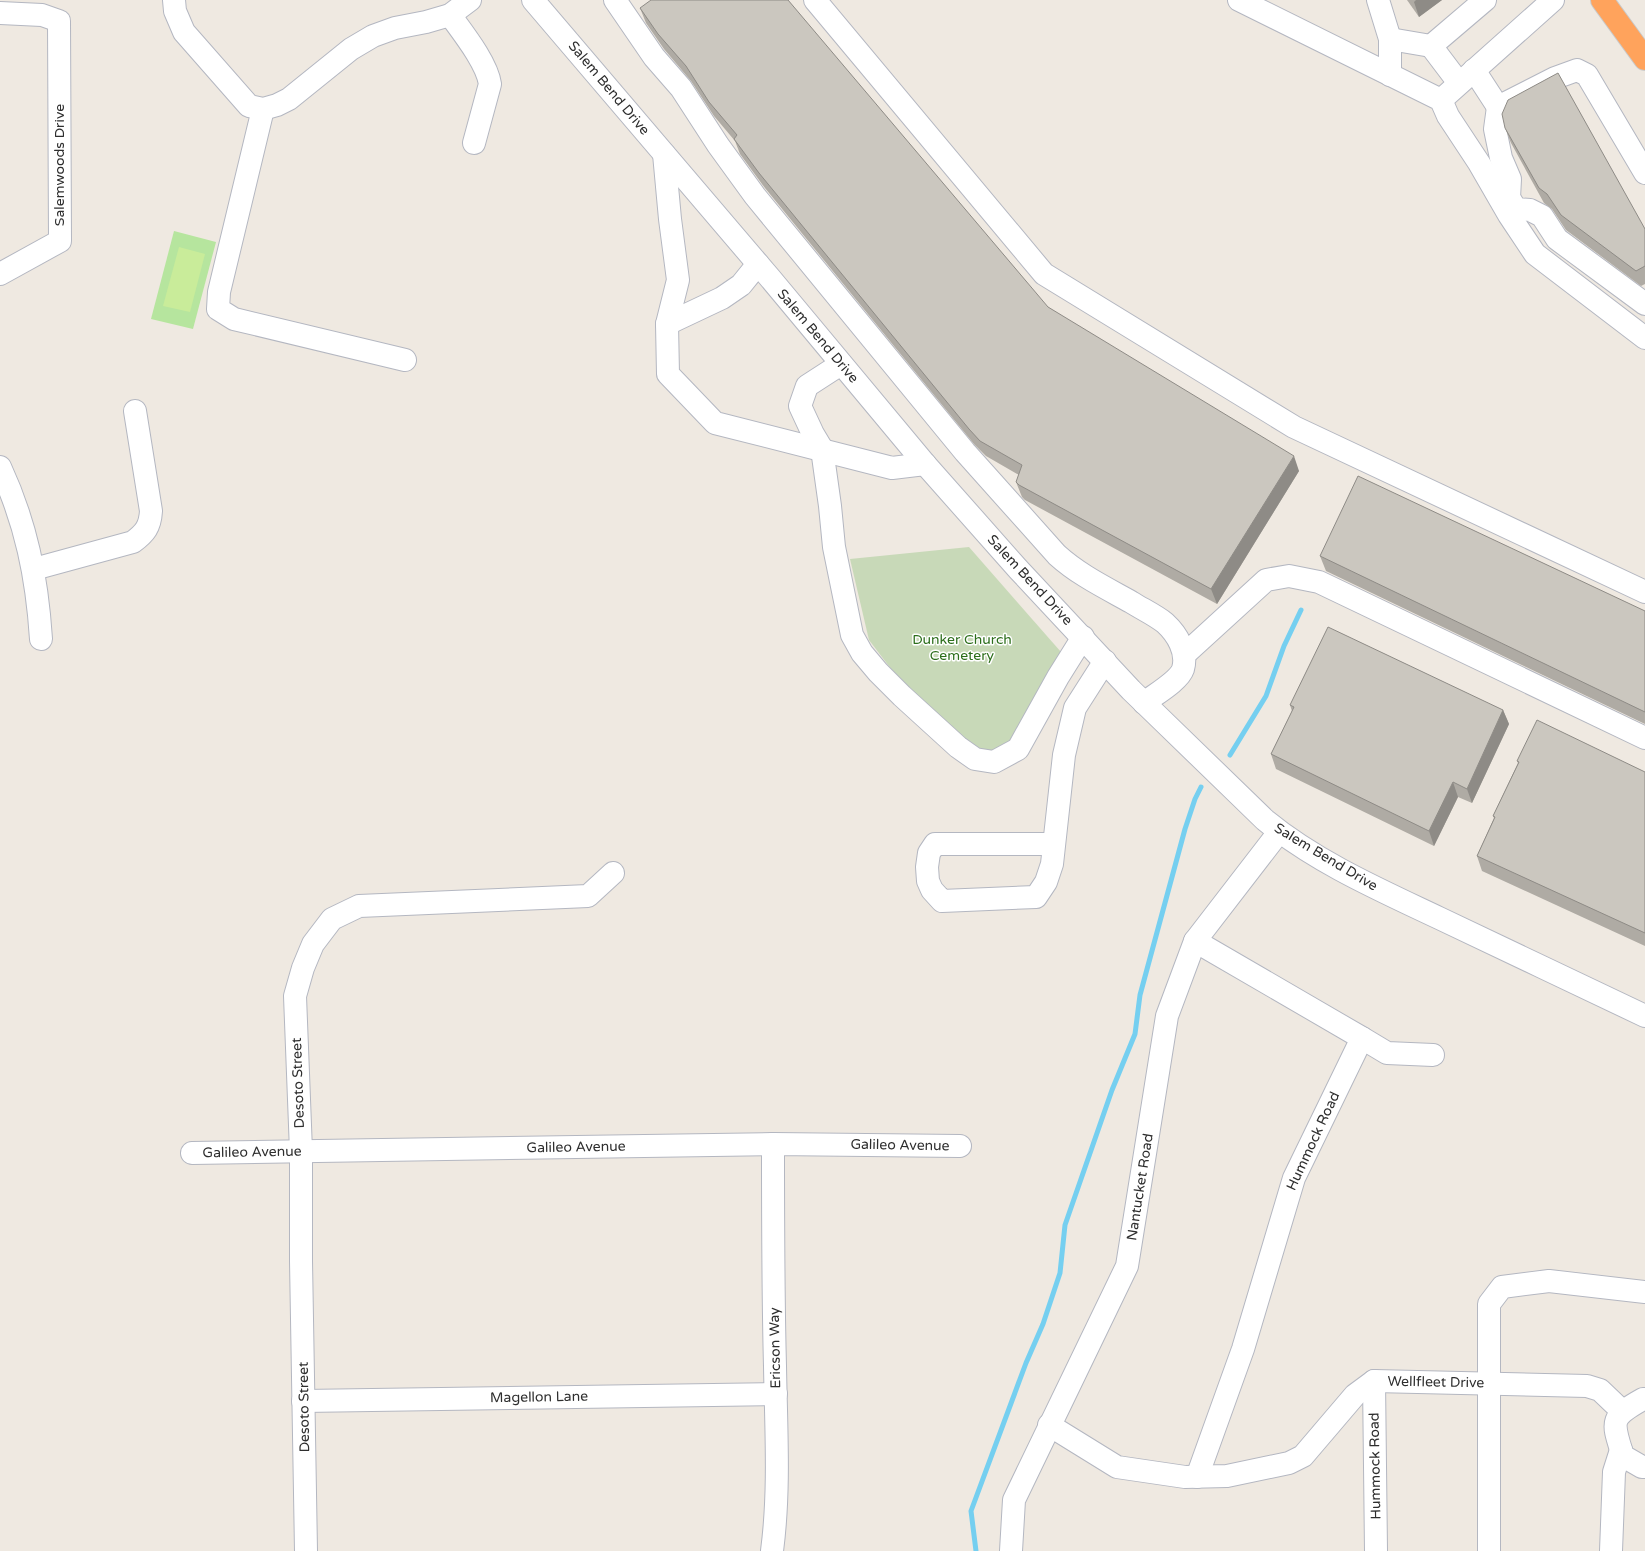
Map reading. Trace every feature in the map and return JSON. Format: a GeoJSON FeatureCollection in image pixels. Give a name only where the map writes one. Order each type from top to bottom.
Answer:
{"type":"FeatureCollection","features":[{"type":"Feature","properties":{"kind":"highway"},"geometry":{"type":"LineString","coordinates":[[1602,0],[1645,58]]}},
{"type":"Feature","properties":{"kind":"street"},"geometry":{"type":"LineString","coordinates":[[174,0],[175,11],[184,32],[249,106],[263,109],[277,106],[290,98],[351,49],[373,36],[395,28],[426,22],[450,15],[470,0]]}},
{"type":"Feature","properties":{"kind":"street","name":"Salem Bend Drive"},"geometry":{"type":"LineString","coordinates":[[533,0],[758,264],[925,464],[1018,569],[1144,703],[1265,820],[1279,832],[1345,872],[1645,1016]]}},
{"type":"Feature","properties":{"kind":"street"},"geometry":{"type":"LineString","coordinates":[[614,0],[654,57],[681,88],[718,145],[755,196],[965,452],[1057,555],[1072,568],[1143,609],[1164,623],[1178,639],[1184,655],[1182,670],[1172,682],[1144,703]]}},
{"type":"Feature","properties":{"kind":"street"},"geometry":{"type":"LineString","coordinates":[[815,0],[1044,274],[1294,427],[1645,592]]}},
{"type":"Feature","properties":{"kind":"street"},"geometry":{"type":"LineString","coordinates":[[1239,0],[1441,100],[1448,116],[1506,201],[1516,210],[1530,210],[1542,216],[1557,239],[1645,304]]}},
{"type":"Feature","properties":{"kind":"street"},"geometry":{"type":"LineString","coordinates":[[1378,0],[1390,39],[1390,75]]}},
{"type":"Feature","properties":{"kind":"street"},"geometry":{"type":"LineString","coordinates":[[1431,46],[1485,0]]}},
{"type":"Feature","properties":{"kind":"street"},"geometry":{"type":"LineString","coordinates":[[1441,100],[1553,0]]}},
{"type":"Feature","properties":{"kind":"street","name":"Salemwoods Drive"},"geometry":{"type":"LineString","coordinates":[[0,13],[42,15],[59,21],[60,241],[0,274]]}},
{"type":"Feature","properties":{"kind":"street"},"geometry":{"type":"LineString","coordinates":[[450,15],[465,35],[489,74],[490,84],[474,143]]}},
{"type":"Feature","properties":{"kind":"street"},"geometry":{"type":"LineString","coordinates":[[1390,39],[1431,46],[1467,77],[1498,107]]}},
{"type":"Feature","properties":{"kind":"street"},"geometry":{"type":"LineString","coordinates":[[1498,107],[1555,78],[1577,70],[1587,76],[1645,173]]}},
{"type":"Feature","properties":{"kind":"street"},"geometry":{"type":"LineString","coordinates":[[1498,107],[1495,129],[1501,158],[1510,179],[1506,201],[1509,215],[1535,254],[1645,338]]}},
{"type":"Feature","properties":{"kind":"street"},"geometry":{"type":"LineString","coordinates":[[263,109],[219,292],[218,309],[234,319],[405,360]]}},
{"type":"Feature","properties":{"kind":"street"},"geometry":{"type":"LineString","coordinates":[[664,154],[670,219],[678,280],[667,324],[668,374],[715,422],[892,468],[925,464]]}},
{"type":"Feature","properties":{"kind":"street"},"geometry":{"type":"LineString","coordinates":[[667,324],[722,298],[741,285],[758,264]]}},
{"type":"Feature","properties":{"kind":"street"},"geometry":{"type":"LineString","coordinates":[[841,364],[807,386],[800,406],[822,449],[834,546],[852,635],[862,653],[878,672],[928,720],[975,759],[994,762],[1018,749],[1058,677],[1083,638]]}},
{"type":"Feature","properties":{"kind":"street"},"geometry":{"type":"LineString","coordinates":[[34,569],[133,542],[143,535],[148,529],[151,512],[135,410]]}},
{"type":"Feature","properties":{"kind":"street"},"geometry":{"type":"LineString","coordinates":[[0,467],[26,534],[34,569],[39,605],[40,639]]}},
{"type":"Feature","properties":{"kind":"street"},"geometry":{"type":"LineString","coordinates":[[1184,655],[1266,580],[1289,576],[1319,582],[1645,738]]}},
{"type":"Feature","properties":{"kind":"street"},"geometry":{"type":"LineString","coordinates":[[1054,844],[936,844],[929,853],[927,867],[928,881],[932,890],[942,900],[1036,898],[1046,882],[1052,864],[1064,755],[1076,708],[1105,661]]}},
{"type":"Feature","properties":{"kind":"street","name":"Nantucket Road"},"geometry":{"type":"LineString","coordinates":[[1010,1551],[1014,1500],[1127,1266],[1167,1016],[1195,941],[1279,832]]}},
{"type":"Feature","properties":{"kind":"street","name":"Desoto Street"},"geometry":{"type":"LineString","coordinates":[[306,1551],[301,1151],[295,996],[302,968],[313,944],[332,919],[359,906],[588,896],[613,873]]}},
{"type":"Feature","properties":{"kind":"street"},"geometry":{"type":"LineString","coordinates":[[1195,941],[1387,1053],[1433,1055]]}},
{"type":"Feature","properties":{"kind":"street","name":"Hummock Road"},"geometry":{"type":"LineString","coordinates":[[1197,1477],[1243,1349],[1294,1178],[1362,1038]]}},
{"type":"Feature","properties":{"kind":"street","name":"Galileo Avenue"},"geometry":{"type":"LineString","coordinates":[[192,1153],[773,1144],[960,1146]]}},
{"type":"Feature","properties":{"kind":"street","name":"Ericson Way"},"geometry":{"type":"LineString","coordinates":[[772,1551],[775,1527],[777,1474],[773,1259],[773,1144]]}},
{"type":"Feature","properties":{"kind":"street"},"geometry":{"type":"LineString","coordinates":[[1488,1551],[1489,1304],[1502,1286],[1549,1282],[1645,1292]]}},
{"type":"Feature","properties":{"kind":"street","name":"Hummock Road"},"geometry":{"type":"LineString","coordinates":[[1374,1381],[1376,1551]]}},
{"type":"Feature","properties":{"kind":"street","name":"Wellfleet Drive"},"geometry":{"type":"LineString","coordinates":[[1049,1425],[1117,1467],[1186,1477],[1197,1477],[1227,1476],[1264,1470],[1289,1463],[1303,1456],[1355,1395],[1374,1381],[1489,1382],[1587,1386],[1600,1390],[1622,1411]]}},
{"type":"Feature","properties":{"kind":"street","name":"Magellon Lane"},"geometry":{"type":"LineString","coordinates":[[303,1401],[776,1394]]}},
{"type":"Feature","properties":{"kind":"street"},"geometry":{"type":"LineString","coordinates":[[1645,1400],[1643,1399],[1622,1411],[1618,1416],[1614,1429],[1623,1456],[1626,1460],[1645,1467]]}},
{"type":"Feature","properties":{"kind":"street"},"geometry":{"type":"LineString","coordinates":[[1611,1551],[1614,1472],[1621,1450]]}},
{"type":"Feature","properties":{"kind":"green space"},"geometry":{"type":"Polygon","coordinates":[[[174,231],[216,242],[193,329],[151,319],[174,231]]]}},
{"type":"Feature","properties":{"kind":"green space"},"geometry":{"type":"Polygon","coordinates":[[[179,247],[205,254],[190,312],[163,306],[179,247]]]}},
{"type":"Feature","properties":{"kind":"green space","name":"Dunker Church Cemetery"},"geometry":{"type":"Polygon","coordinates":[[[969,547],[1061,652],[1006,750],[981,756],[911,695],[869,640],[850,559],[969,547]]]}},
{"type":"Feature","properties":{"kind":"building"},"geometry":{"type":"Polygon","coordinates":[[[651,0],[788,0],[1048,307],[1294,456],[1211,589],[1016,482],[1022,465],[980,441],[969,429],[759,173],[734,139],[737,135],[709,102],[686,66],[658,34],[640,8],[651,0]]]}},
{"type":"Feature","properties":{"kind":"building"},"geometry":{"type":"Polygon","coordinates":[[[1558,73],[1645,229],[1645,266],[1636,271],[1561,215],[1547,194],[1539,188],[1505,128],[1502,114],[1508,100],[1558,73]]]}},
{"type":"Feature","properties":{"kind":"building"},"geometry":{"type":"Polygon","coordinates":[[[1358,476],[1645,611],[1645,712],[1320,556],[1358,476]]]}},
{"type":"Feature","properties":{"kind":"building"},"geometry":{"type":"Polygon","coordinates":[[[1328,627],[1503,710],[1467,789],[1453,782],[1429,831],[1271,754],[1294,707],[1290,705],[1328,627]]]}},
{"type":"Feature","properties":{"kind":"building"},"geometry":{"type":"Polygon","coordinates":[[[1537,720],[1645,772],[1645,933],[1477,856],[1495,817],[1493,816],[1519,762],[1517,761],[1537,720]]]}},
{"type":"Feature","properties":{"kind":"waterway"},"geometry":{"type":"LineString","coordinates":[[1230,755],[1266,696],[1284,646],[1301,610]]}},
{"type":"Feature","properties":{"kind":"waterway"},"geometry":{"type":"LineString","coordinates":[[976,1551],[971,1511],[1026,1363],[1043,1324],[1060,1273],[1065,1225],[1112,1090],[1135,1034],[1140,995],[1185,829],[1195,799],[1201,787]]}}]}
